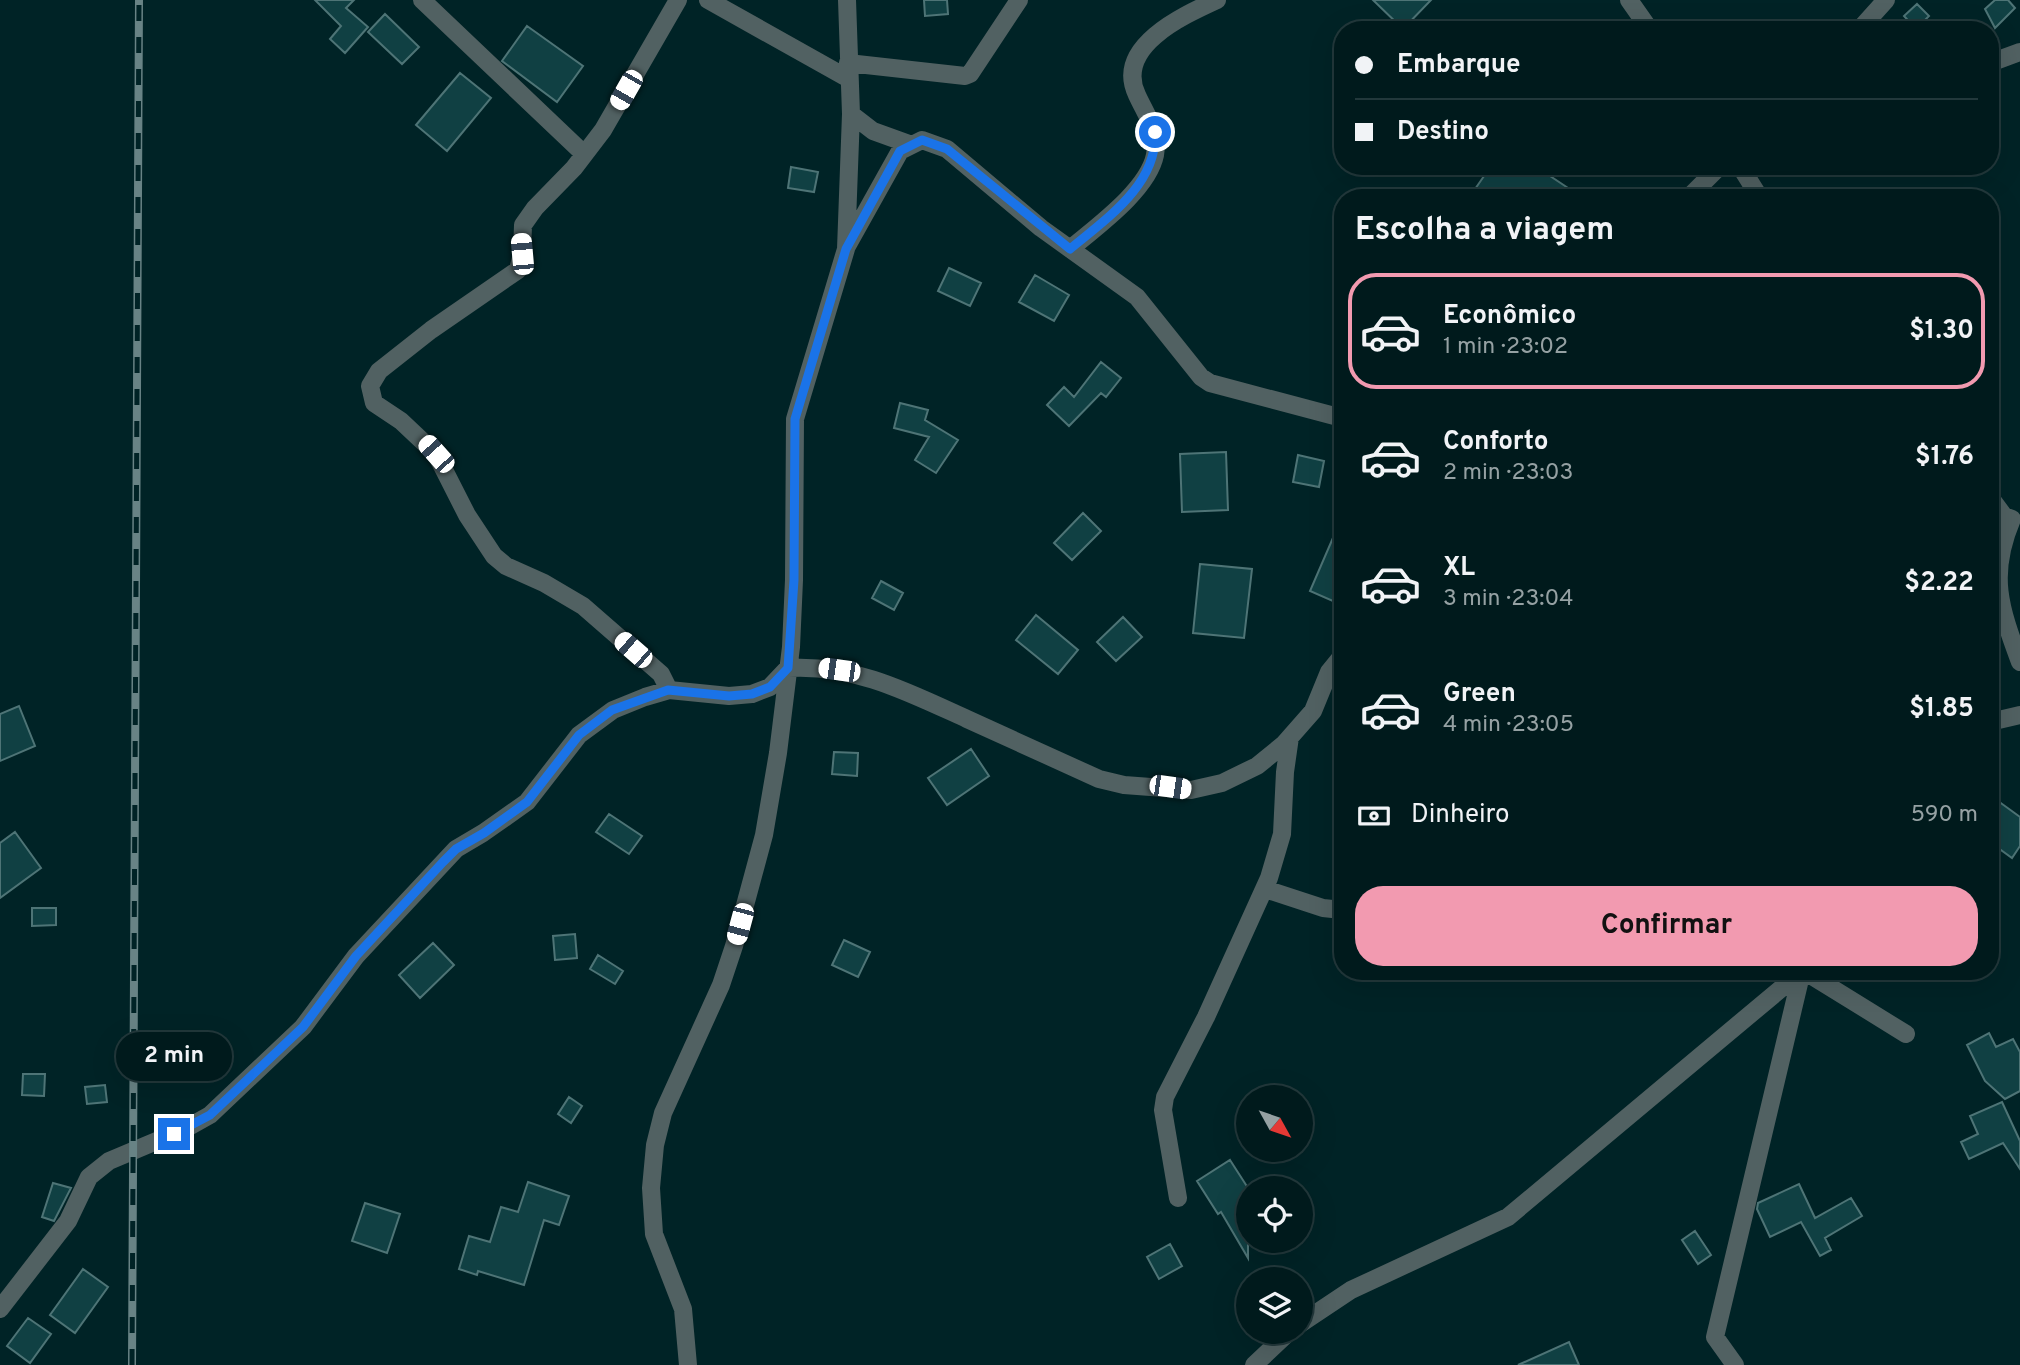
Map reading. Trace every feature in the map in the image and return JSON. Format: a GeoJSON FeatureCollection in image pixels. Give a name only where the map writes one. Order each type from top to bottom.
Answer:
{"type":"FeatureCollection","features":[{"type":"Feature","properties":{"kind":"street"},"geometry":{"type":"LineString","coordinates":[[422,0],[584,154]]}},
{"type":"Feature","properties":{"kind":"street"},"geometry":{"type":"LineString","coordinates":[[668,690],[661,674],[583,606],[570,596],[506,566],[494,556],[467,515],[436,454],[401,421],[374,403],[370,386],[379,371],[431,330],[518,271],[522,254],[523,225],[603,130],[678,0]]}},
{"type":"Feature","properties":{"kind":"street"},"geometry":{"type":"LineString","coordinates":[[708,0],[849,71],[965,76],[971,74],[1019,0]]}},
{"type":"Feature","properties":{"kind":"street"},"geometry":{"type":"LineString","coordinates":[[846,249],[850,114],[847,0]]}},
{"type":"Feature","properties":{"kind":"street"},"geometry":{"type":"LineString","coordinates":[[1070,249],[1131,194],[1150,169],[1154,156],[1155,132],[1133,87],[1133,63],[1143,48],[1168,26],[1217,0]]}},
{"type":"Feature","properties":{"kind":"street"},"geometry":{"type":"LineString","coordinates":[[1629,0],[1644,21]]}},
{"type":"Feature","properties":{"kind":"street"},"geometry":{"type":"LineString","coordinates":[[1867,21],[1886,0]]}},
{"type":"Feature","properties":{"kind":"street"},"geometry":{"type":"LineString","coordinates":[[1999,60],[2020,52]]}},
{"type":"Feature","properties":{"kind":"street"},"geometry":{"type":"LineString","coordinates":[[850,114],[873,131],[909,144]]}},
{"type":"Feature","properties":{"kind":"street"},"geometry":{"type":"LineString","coordinates":[[688,1365],[683,1309],[654,1234],[651,1188],[655,1145],[663,1113],[721,985],[764,835],[778,753],[788,668],[794,580],[795,419],[846,249],[900,151],[909,144],[922,140],[947,149],[1070,249],[1137,298],[1190,366],[1210,383],[1334,416]]}},
{"type":"Feature","properties":{"kind":"street"},"geometry":{"type":"LineString","coordinates":[[1697,189],[1711,175]]}},
{"type":"Feature","properties":{"kind":"street"},"geometry":{"type":"LineString","coordinates":[[1999,509],[2004,516],[2016,516],[2001,545],[1999,557]]}},
{"type":"Feature","properties":{"kind":"street"},"geometry":{"type":"LineString","coordinates":[[1999,589],[2007,628],[2020,662]]}},
{"type":"Feature","properties":{"kind":"street"},"geometry":{"type":"LineString","coordinates":[[0,1309],[68,1221],[89,1177],[109,1161],[185,1129],[210,1115],[303,1027],[356,956],[456,849],[484,833],[527,802],[579,735],[612,710],[668,690],[729,696],[752,694],[770,687],[788,668],[815,666],[891,684],[1099,779],[1124,785],[1191,790],[1222,783],[1257,766],[1290,737],[1313,711],[1334,666]]}},
{"type":"Feature","properties":{"kind":"street"},"geometry":{"type":"LineString","coordinates":[[1999,720],[2020,715]]}},
{"type":"Feature","properties":{"kind":"street"},"geometry":{"type":"LineString","coordinates":[[1178,1198],[1163,1110],[1165,1097],[1206,1017],[1250,916],[1265,889],[1282,834],[1285,772],[1290,737]]}},
{"type":"Feature","properties":{"kind":"street"},"geometry":{"type":"LineString","coordinates":[[1265,889],[1323,908],[1334,909]]}},
{"type":"Feature","properties":{"kind":"street"},"geometry":{"type":"LineString","coordinates":[[1313,1315],[1351,1290],[1507,1217],[1792,980]]}},
{"type":"Feature","properties":{"kind":"street"},"geometry":{"type":"LineString","coordinates":[[1735,1365],[1715,1337],[1801,980]]}},
{"type":"Feature","properties":{"kind":"street"},"geometry":{"type":"LineString","coordinates":[[1818,980],[1906,1034]]}},
{"type":"Feature","properties":{"kind":"street"},"geometry":{"type":"LineString","coordinates":[[1254,1365],[1276,1344]]}},
{"type":"Feature","properties":{"kind":"building"},"geometry":{"type":"Polygon","coordinates":[[[315,0],[354,0],[346,8],[368,27],[345,53],[330,39],[341,26],[315,0]]]}},
{"type":"Feature","properties":{"kind":"building"},"geometry":{"type":"Polygon","coordinates":[[[924,0],[947,0],[948,14],[925,16],[924,0]]]}},
{"type":"Feature","properties":{"kind":"building"},"geometry":{"type":"Polygon","coordinates":[[[1373,0],[1431,0],[1411,21],[1395,21],[1373,0]]]}},
{"type":"Feature","properties":{"kind":"building"},"geometry":{"type":"Polygon","coordinates":[[[1995,0],[2008,0],[2015,8],[1999,24],[1999,21],[1991,21],[1985,9],[1995,0]]]}},
{"type":"Feature","properties":{"kind":"building"},"geometry":{"type":"Polygon","coordinates":[[[1917,4],[1929,16],[1924,21],[1909,21],[1904,16],[1917,4]]]}},
{"type":"Feature","properties":{"kind":"building"},"geometry":{"type":"Polygon","coordinates":[[[385,14],[419,47],[402,64],[368,32],[385,14]]]}},
{"type":"Feature","properties":{"kind":"building"},"geometry":{"type":"Polygon","coordinates":[[[527,26],[583,66],[557,102],[502,61],[527,26]]]}},
{"type":"Feature","properties":{"kind":"building"},"geometry":{"type":"Polygon","coordinates":[[[460,73],[491,98],[447,151],[416,125],[460,73]]]}},
{"type":"Feature","properties":{"kind":"building"},"geometry":{"type":"Polygon","coordinates":[[[791,167],[818,172],[814,192],[788,188],[791,167]]]}},
{"type":"Feature","properties":{"kind":"building"},"geometry":{"type":"Polygon","coordinates":[[[1485,175],[1548,175],[1568,188],[1567,189],[1475,189],[1485,175]]]}},
{"type":"Feature","properties":{"kind":"building"},"geometry":{"type":"Polygon","coordinates":[[[949,268],[981,283],[970,306],[938,291],[949,268]]]}},
{"type":"Feature","properties":{"kind":"building"},"geometry":{"type":"Polygon","coordinates":[[[1035,275],[1069,295],[1054,321],[1019,302],[1035,275]]]}},
{"type":"Feature","properties":{"kind":"building"},"geometry":{"type":"Polygon","coordinates":[[[1101,362],[1121,378],[1106,397],[1101,393],[1069,426],[1047,405],[1064,387],[1074,397],[1101,362]]]}},
{"type":"Feature","properties":{"kind":"building"},"geometry":{"type":"Polygon","coordinates":[[[900,403],[928,410],[925,420],[958,440],[936,473],[915,460],[929,437],[894,428],[900,403]]]}},
{"type":"Feature","properties":{"kind":"building"},"geometry":{"type":"Polygon","coordinates":[[[1226,452],[1228,510],[1182,512],[1180,454],[1226,452]]]}},
{"type":"Feature","properties":{"kind":"building"},"geometry":{"type":"Polygon","coordinates":[[[1298,455],[1324,461],[1319,487],[1293,482],[1298,455]]]}},
{"type":"Feature","properties":{"kind":"building"},"geometry":{"type":"Polygon","coordinates":[[[1083,513],[1101,531],[1072,560],[1054,543],[1083,513]]]}},
{"type":"Feature","properties":{"kind":"building"},"geometry":{"type":"Polygon","coordinates":[[[1334,536],[1334,602],[1310,591],[1334,536]]]}},
{"type":"Feature","properties":{"kind":"building"},"geometry":{"type":"Polygon","coordinates":[[[1200,564],[1252,569],[1244,638],[1193,633],[1200,564]]]}},
{"type":"Feature","properties":{"kind":"building"},"geometry":{"type":"Polygon","coordinates":[[[881,581],[903,593],[894,610],[872,598],[881,581]]]}},
{"type":"Feature","properties":{"kind":"building"},"geometry":{"type":"Polygon","coordinates":[[[1036,615],[1078,650],[1058,674],[1016,640],[1036,615]]]}},
{"type":"Feature","properties":{"kind":"building"},"geometry":{"type":"Polygon","coordinates":[[[1123,617],[1142,637],[1116,661],[1097,642],[1123,617]]]}},
{"type":"Feature","properties":{"kind":"building"},"geometry":{"type":"Polygon","coordinates":[[[19,706],[35,746],[0,761],[0,714],[19,706]]]}},
{"type":"Feature","properties":{"kind":"building"},"geometry":{"type":"Polygon","coordinates":[[[971,749],[989,776],[947,805],[928,778],[971,749]]]}},
{"type":"Feature","properties":{"kind":"building"},"geometry":{"type":"Polygon","coordinates":[[[834,752],[858,753],[857,776],[832,774],[834,752]]]}},
{"type":"Feature","properties":{"kind":"building"},"geometry":{"type":"Polygon","coordinates":[[[1999,802],[2020,817],[2020,846],[2012,858],[1999,849],[1999,802]]]}},
{"type":"Feature","properties":{"kind":"building"},"geometry":{"type":"Polygon","coordinates":[[[609,814],[642,836],[629,854],[596,832],[609,814]]]}},
{"type":"Feature","properties":{"kind":"building"},"geometry":{"type":"Polygon","coordinates":[[[15,832],[41,868],[0,898],[0,843],[15,832]]]}},
{"type":"Feature","properties":{"kind":"building"},"geometry":{"type":"Polygon","coordinates":[[[32,908],[56,908],[56,925],[32,926],[32,908]]]}},
{"type":"Feature","properties":{"kind":"building"},"geometry":{"type":"Polygon","coordinates":[[[575,934],[577,958],[555,960],[553,936],[575,934]]]}},
{"type":"Feature","properties":{"kind":"building"},"geometry":{"type":"Polygon","coordinates":[[[844,940],[870,952],[858,977],[832,965],[844,940]]]}},
{"type":"Feature","properties":{"kind":"building"},"geometry":{"type":"Polygon","coordinates":[[[433,943],[454,965],[420,998],[399,975],[433,943]]]}},
{"type":"Feature","properties":{"kind":"building"},"geometry":{"type":"Polygon","coordinates":[[[598,955],[623,971],[615,984],[590,969],[598,955]]]}},
{"type":"Feature","properties":{"kind":"building"},"geometry":{"type":"Polygon","coordinates":[[[1989,1033],[1996,1047],[2013,1039],[2020,1052],[2020,1091],[2005,1099],[1985,1081],[1967,1045],[1989,1033]]]}},
{"type":"Feature","properties":{"kind":"building"},"geometry":{"type":"Polygon","coordinates":[[[23,1074],[45,1074],[44,1096],[22,1095],[23,1074]]]}},
{"type":"Feature","properties":{"kind":"building"},"geometry":{"type":"Polygon","coordinates":[[[105,1085],[107,1102],[87,1104],[85,1087],[105,1085]]]}},
{"type":"Feature","properties":{"kind":"building"},"geometry":{"type":"Polygon","coordinates":[[[569,1097],[582,1106],[571,1123],[558,1114],[569,1097]]]}},
{"type":"Feature","properties":{"kind":"building"},"geometry":{"type":"Polygon","coordinates":[[[2002,1102],[2020,1141],[2020,1169],[2003,1143],[1969,1159],[1961,1142],[1978,1134],[1970,1116],[2002,1102]]]}},
{"type":"Feature","properties":{"kind":"building"},"geometry":{"type":"Polygon","coordinates":[[[1230,1160],[1240,1176],[1236,1176],[1236,1238],[1221,1212],[1218,1214],[1197,1181],[1230,1160]]]}},
{"type":"Feature","properties":{"kind":"building"},"geometry":{"type":"Polygon","coordinates":[[[528,1182],[569,1196],[559,1225],[544,1220],[524,1285],[478,1271],[477,1275],[459,1269],[469,1236],[490,1242],[501,1207],[518,1212],[528,1182]]]}},
{"type":"Feature","properties":{"kind":"building"},"geometry":{"type":"Polygon","coordinates":[[[53,1183],[71,1188],[54,1221],[42,1217],[53,1183]]]}},
{"type":"Feature","properties":{"kind":"building"},"geometry":{"type":"Polygon","coordinates":[[[1799,1184],[1815,1218],[1851,1198],[1862,1216],[1825,1238],[1831,1250],[1820,1256],[1801,1222],[1770,1237],[1757,1209],[1758,1203],[1799,1184]]]}},
{"type":"Feature","properties":{"kind":"building"},"geometry":{"type":"Polygon","coordinates":[[[365,1203],[400,1214],[387,1253],[352,1241],[365,1203]]]}},
{"type":"Feature","properties":{"kind":"building"},"geometry":{"type":"Polygon","coordinates":[[[1695,1231],[1711,1255],[1698,1264],[1682,1240],[1695,1231]]]}},
{"type":"Feature","properties":{"kind":"building"},"geometry":{"type":"Polygon","coordinates":[[[1170,1244],[1182,1266],[1159,1279],[1147,1257],[1170,1244]]]}},
{"type":"Feature","properties":{"kind":"building"},"geometry":{"type":"Polygon","coordinates":[[[83,1269],[108,1287],[75,1333],[50,1315],[83,1269]]]}},
{"type":"Feature","properties":{"kind":"building"},"geometry":{"type":"Polygon","coordinates":[[[28,1318],[51,1334],[30,1363],[7,1346],[28,1318]]]}},
{"type":"Feature","properties":{"kind":"building"},"geometry":{"type":"Polygon","coordinates":[[[1569,1342],[1579,1365],[1518,1365],[1569,1342]]]}},
{"type":"Feature","properties":{"kind":"railway"},"geometry":{"type":"LineString","coordinates":[[132,1365],[139,0]]}},
{"type":"Feature","properties":{"kind":"route"},"geometry":{"type":"LineString","coordinates":[[174,1134],[210,1115],[303,1027],[356,956],[443,862],[456,849],[484,833],[527,802],[579,735],[612,710],[645,697],[668,690],[729,696],[752,694],[770,687],[788,668],[794,580],[795,419],[809,365],[841,273],[846,249],[900,151],[909,144],[922,140],[934,142],[947,149],[1070,249],[1131,194],[1150,169],[1156,143],[1155,132]]}}]}
